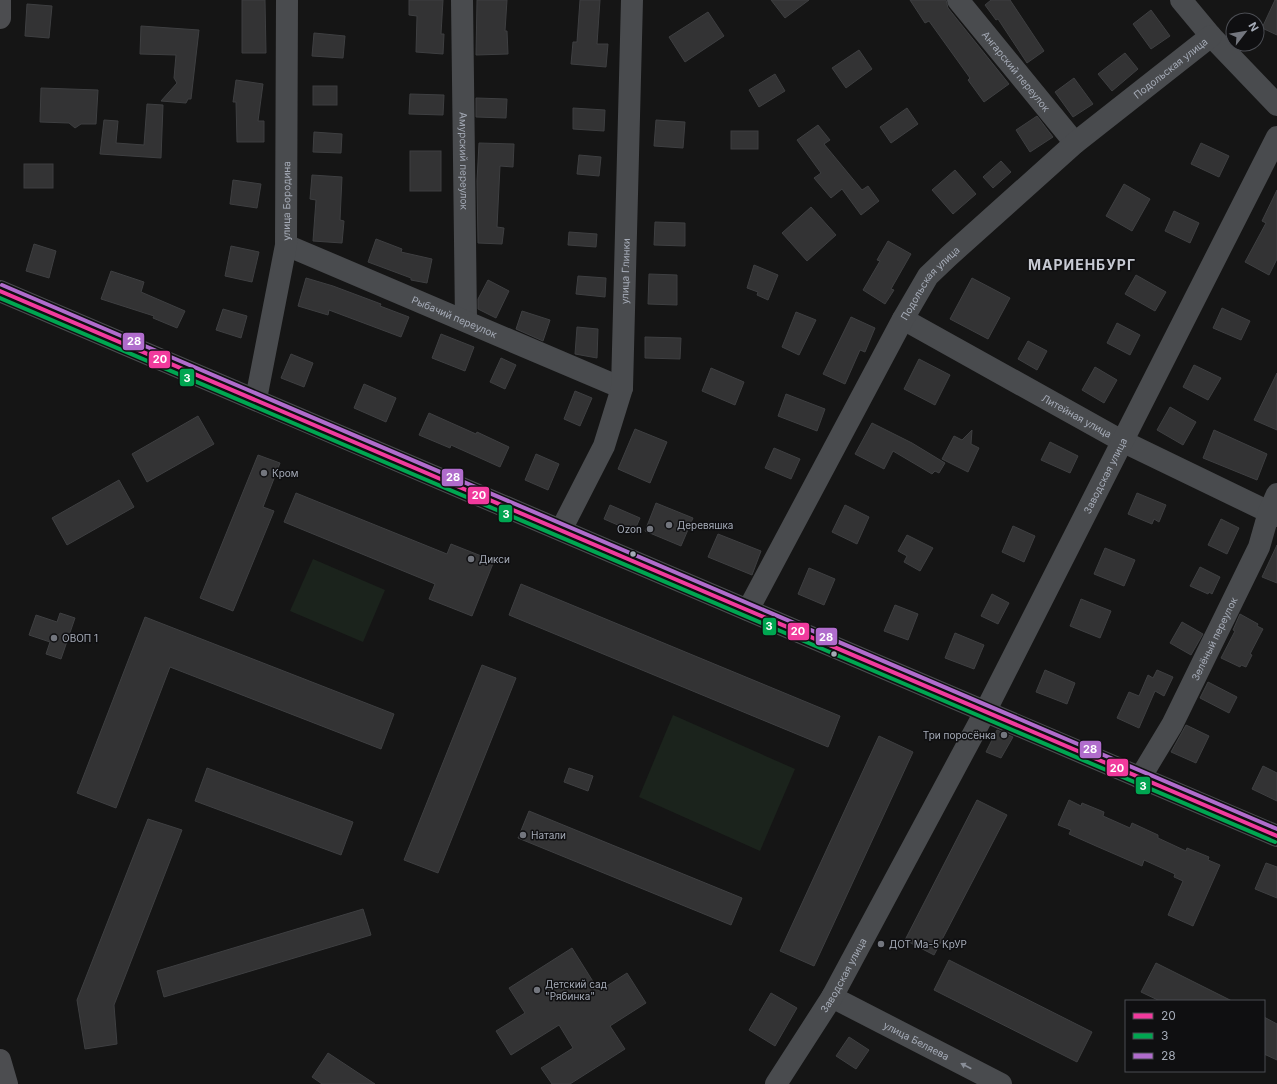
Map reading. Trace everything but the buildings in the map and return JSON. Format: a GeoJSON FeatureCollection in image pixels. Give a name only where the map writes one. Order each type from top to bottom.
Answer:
{"type":"FeatureCollection","features":[{"type":"Feature","properties":{"kind":"main road"},"geometry":{"type":"LineString","coordinates":[[0,0],[0,18]]}},
{"type":"Feature","properties":{"kind":"main road"},"geometry":{"type":"LineString","coordinates":[[0,1060],[7,1084]]}},
{"type":"Feature","properties":{"kind":"street","name":"улица Бородина"},"geometry":{"type":"LineString","coordinates":[[256,399],[286,245],[287,0]]}},
{"type":"Feature","properties":{"kind":"street","name":"Амурский переулок"},"geometry":{"type":"LineString","coordinates":[[462,0],[466,322]]}},
{"type":"Feature","properties":{"kind":"street","name":"улица Глинки"},"geometry":{"type":"LineString","coordinates":[[561,530],[604,446],[622,388],[632,0]]}},
{"type":"Feature","properties":{"kind":"street","name":"Ангарский переулок"},"geometry":{"type":"LineString","coordinates":[[958,0],[1075,143]]}},
{"type":"Feature","properties":{"kind":"street"},"geometry":{"type":"LineString","coordinates":[[1181,0],[1211,36],[1277,105]]}},
{"type":"Feature","properties":{"kind":"street","name":"Подольская улица"},"geometry":{"type":"LineString","coordinates":[[748,610],[903,319],[928,276],[1075,143],[1211,36]]}},
{"type":"Feature","properties":{"kind":"street","name":"Заводская улица"},"geometry":{"type":"LineString","coordinates":[[776,1084],[832,997],[985,712],[1276,139]]}},
{"type":"Feature","properties":{"kind":"street","name":"Рыбачий переулок"},"geometry":{"type":"LineString","coordinates":[[286,245],[622,388]]}},
{"type":"Feature","properties":{"kind":"street"},"geometry":{"type":"LineString","coordinates":[[0,291],[1277,836]]}},
{"type":"Feature","properties":{"kind":"street","name":"Литейная улица"},"geometry":{"type":"LineString","coordinates":[[903,319],[1122,441],[1274,508]]}},
{"type":"Feature","properties":{"kind":"street","name":"Зелёный переулок"},"geometry":{"type":"LineString","coordinates":[[1140,778],[1172,725],[1259,547],[1274,508]]}},
{"type":"Feature","properties":{"kind":"street","name":"улица Беляева"},"geometry":{"type":"LineString","coordinates":[[832,997],[1000,1084]]}},
{"type":"Feature","properties":{"kind":"shaded area"},"geometry":{"type":"Polygon","coordinates":[[[313,559],[385,590],[363,642],[290,611],[313,559]]]}},
{"type":"Feature","properties":{"kind":"shaded area"},"geometry":{"type":"Polygon","coordinates":[[[673,715],[795,769],[760,851],[639,797],[673,715]]]}},
{"type":"Feature","properties":{"kind":"transit line","name":"28"},"geometry":{"type":"LineString","coordinates":[[2,285],[1277,829]]}},
{"type":"Feature","properties":{"kind":"transit line","name":"20"},"geometry":{"type":"LineString","coordinates":[[0,291],[1277,836]]}},
{"type":"Feature","properties":{"kind":"transit line","name":"3"},"geometry":{"type":"LineString","coordinates":[[0,298],[1275,842]]}},
{"type":"Feature","properties":{"kind":"place","name":"Кром"},"geometry":{"type":"Point","coordinates":[264,473]}},
{"type":"Feature","properties":{"kind":"place","name":"Деревяшка"},"geometry":{"type":"Point","coordinates":[669,525]}},
{"type":"Feature","properties":{"kind":"place","name":"Ozon"},"geometry":{"type":"Point","coordinates":[650,529]}},
{"type":"Feature","properties":{"kind":"place","name":"Дикси"},"geometry":{"type":"Point","coordinates":[471,559]}},
{"type":"Feature","properties":{"kind":"place","name":"ОВОП 1"},"geometry":{"type":"Point","coordinates":[54,638]}},
{"type":"Feature","properties":{"kind":"place","name":"Три поросёнка"},"geometry":{"type":"Point","coordinates":[1004,735]}},
{"type":"Feature","properties":{"kind":"place","name":"Натали"},"geometry":{"type":"Point","coordinates":[523,835]}},
{"type":"Feature","properties":{"kind":"place","name":"ДОТ Ма-5 КрУР"},"geometry":{"type":"Point","coordinates":[881,944]}},
{"type":"Feature","properties":{"kind":"place","name":"Детский сад \"Рябинка\""},"geometry":{"type":"Point","coordinates":[537,990]}},
{"type":"Feature","properties":{"kind":"district","name":"МАРИЕНБУРГ"},"geometry":{"type":"Point","coordinates":[1082,265]}}]}
